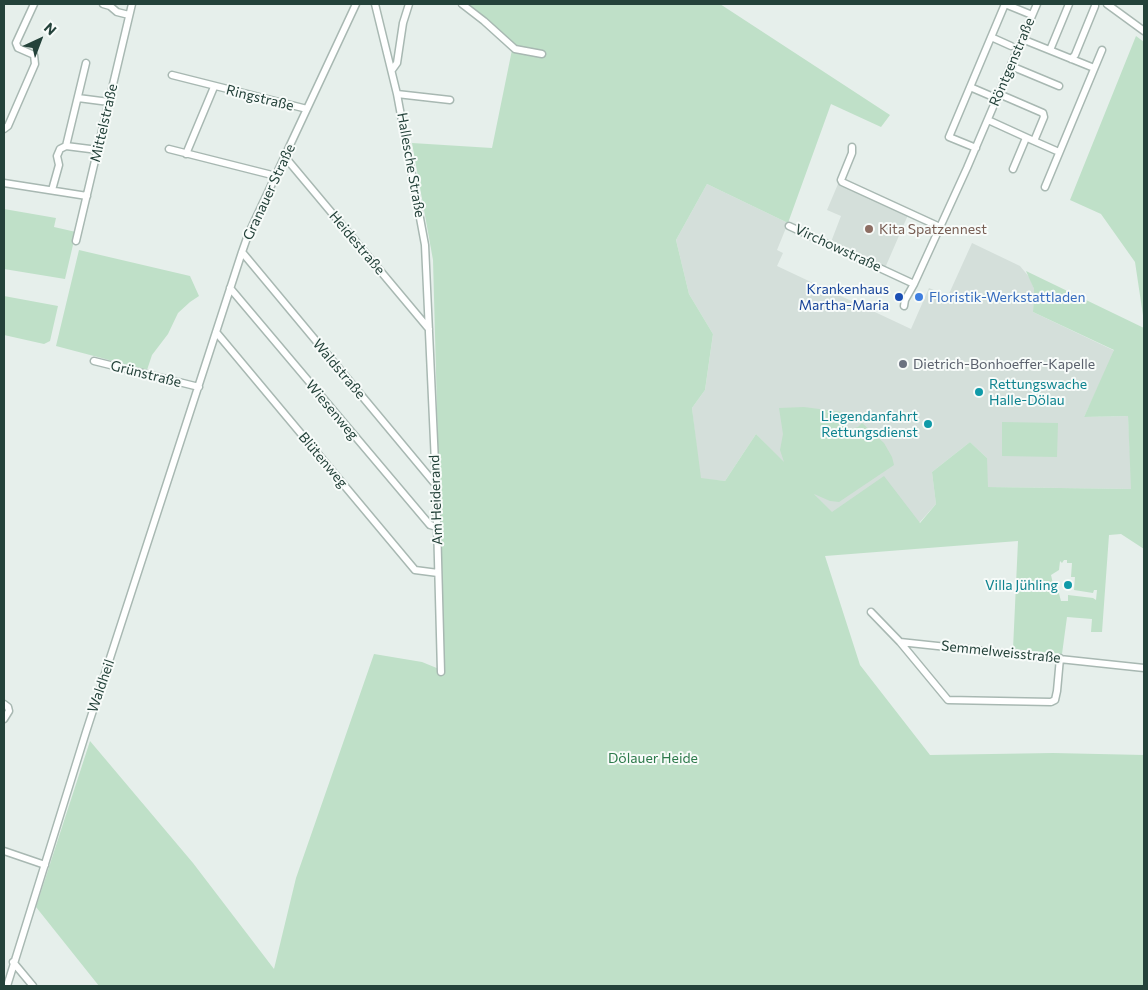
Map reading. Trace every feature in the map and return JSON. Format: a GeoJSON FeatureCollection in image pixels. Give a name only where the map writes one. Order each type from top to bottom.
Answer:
{"type":"FeatureCollection","features":[{"type":"Feature","properties":{"kind":"street"},"geometry":{"type":"LineString","coordinates":[[4,129],[8,126],[35,64],[34,55],[18,48],[16,43],[34,4]]}},
{"type":"Feature","properties":{"kind":"street"},"geometry":{"type":"LineString","coordinates":[[103,4],[110,6],[117,12],[129,15]]}},
{"type":"Feature","properties":{"kind":"street","name":"Mittelstraße"},"geometry":{"type":"LineString","coordinates":[[76,241],[132,4]]}},
{"type":"Feature","properties":{"kind":"street","name":"Granauer Straße"},"geometry":{"type":"LineString","coordinates":[[199,387],[242,252],[356,4]]}},
{"type":"Feature","properties":{"kind":"street","name":"Hallesche Straße"},"geometry":{"type":"LineString","coordinates":[[375,4],[398,94],[425,245],[429,329]]}},
{"type":"Feature","properties":{"kind":"street"},"geometry":{"type":"LineString","coordinates":[[392,70],[397,63],[403,23],[409,4]]}},
{"type":"Feature","properties":{"kind":"street"},"geometry":{"type":"LineString","coordinates":[[462,4],[515,49],[542,54]]}},
{"type":"Feature","properties":{"kind":"street"},"geometry":{"type":"LineString","coordinates":[[976,148],[949,138],[991,37],[1005,4],[1032,15]]}},
{"type":"Feature","properties":{"kind":"street","name":"Röntgenstraße"},"geometry":{"type":"LineString","coordinates":[[904,306],[905,300],[976,148],[1037,4]]}},
{"type":"Feature","properties":{"kind":"street"},"geometry":{"type":"LineString","coordinates":[[1050,50],[1069,4]]}},
{"type":"Feature","properties":{"kind":"street"},"geometry":{"type":"LineString","coordinates":[[1107,4],[1144,31]]}},
{"type":"Feature","properties":{"kind":"street"},"geometry":{"type":"LineString","coordinates":[[1071,59],[1075,55],[1095,6]]}},
{"type":"Feature","properties":{"kind":"street"},"geometry":{"type":"LineString","coordinates":[[991,37],[1011,46]]}},
{"type":"Feature","properties":{"kind":"street"},"geometry":{"type":"LineString","coordinates":[[1022,39],[1094,68]]}},
{"type":"Feature","properties":{"kind":"street"},"geometry":{"type":"LineString","coordinates":[[1044,187],[1102,50]]}},
{"type":"Feature","properties":{"kind":"street"},"geometry":{"type":"LineString","coordinates":[[66,146],[86,64]]}},
{"type":"Feature","properties":{"kind":"street"},"geometry":{"type":"LineString","coordinates":[[1011,66],[1058,86]]}},
{"type":"Feature","properties":{"kind":"street","name":"Ringstraße"},"geometry":{"type":"LineString","coordinates":[[172,76],[307,109]]}},
{"type":"Feature","properties":{"kind":"street","name":"Ringstraße"},"geometry":{"type":"LineString","coordinates":[[186,154],[214,87]]}},
{"type":"Feature","properties":{"kind":"street"},"geometry":{"type":"LineString","coordinates":[[970,87],[991,96]]}},
{"type":"Feature","properties":{"kind":"street"},"geometry":{"type":"LineString","coordinates":[[398,94],[450,100]]}},
{"type":"Feature","properties":{"kind":"street"},"geometry":{"type":"LineString","coordinates":[[999,94],[1044,114],[1034,141]]}},
{"type":"Feature","properties":{"kind":"street"},"geometry":{"type":"LineString","coordinates":[[78,98],[109,102]]}},
{"type":"Feature","properties":{"kind":"street","name":"Röntgenstraße"},"geometry":{"type":"LineString","coordinates":[[988,120],[1059,152]]}},
{"type":"Feature","properties":{"kind":"street"},"geometry":{"type":"LineString","coordinates":[[1013,169],[1026,138]]}},
{"type":"Feature","properties":{"kind":"street"},"geometry":{"type":"LineString","coordinates":[[52,190],[59,166],[57,156],[60,149],[66,146],[98,150]]}},
{"type":"Feature","properties":{"kind":"street"},"geometry":{"type":"LineString","coordinates":[[852,147],[852,153],[841,180],[842,182],[940,227]]}},
{"type":"Feature","properties":{"kind":"street"},"geometry":{"type":"LineString","coordinates":[[169,150],[276,176]]}},
{"type":"Feature","properties":{"kind":"street","name":"Heidestraße"},"geometry":{"type":"LineString","coordinates":[[285,157],[429,329]]}},
{"type":"Feature","properties":{"kind":"street"},"geometry":{"type":"LineString","coordinates":[[4,183],[87,196]]}},
{"type":"Feature","properties":{"kind":"street","name":"Virchowstraße"},"geometry":{"type":"LineString","coordinates":[[789,226],[914,284]]}},
{"type":"Feature","properties":{"kind":"street","name":"Waldstraße"},"geometry":{"type":"LineString","coordinates":[[242,252],[436,485]]}},
{"type":"Feature","properties":{"kind":"street","name":"Wiesenweg"},"geometry":{"type":"LineString","coordinates":[[230,288],[430,526],[437,527]]}},
{"type":"Feature","properties":{"kind":"street","name":"Am Heiderand"},"geometry":{"type":"LineString","coordinates":[[429,329],[436,485],[441,672]]}},
{"type":"Feature","properties":{"kind":"street","name":"Blütenweg"},"geometry":{"type":"LineString","coordinates":[[216,332],[415,570],[438,573]]}},
{"type":"Feature","properties":{"kind":"street","name":"Grünstraße"},"geometry":{"type":"LineString","coordinates":[[94,361],[199,387]]}},
{"type":"Feature","properties":{"kind":"street","name":"Waldheil"},"geometry":{"type":"LineString","coordinates":[[7,986],[86,732],[199,387]]}},
{"type":"Feature","properties":{"kind":"street"},"geometry":{"type":"LineString","coordinates":[[871,612],[900,642],[948,700],[1051,702],[1055,700],[1057,691],[1060,658]]}},
{"type":"Feature","properties":{"kind":"street","name":"Semmelweisstraße"},"geometry":{"type":"LineString","coordinates":[[900,642],[1144,668]]}},
{"type":"Feature","properties":{"kind":"street"},"geometry":{"type":"LineString","coordinates":[[4,704],[8,707],[9,711],[4,719]]}},
{"type":"Feature","properties":{"kind":"street"},"geometry":{"type":"LineString","coordinates":[[4,852],[46,865]]}},
{"type":"Feature","properties":{"kind":"street"},"geometry":{"type":"LineString","coordinates":[[14,962],[33,986]]}},
{"type":"Feature","properties":{"kind":"shaded area"},"geometry":{"type":"Polygon","coordinates":[[[707,184],[788,223],[777,250],[783,253],[777,266],[911,329],[929,288],[948,296],[972,243],[1020,266],[1030,278],[1034,289],[1033,312],[1115,351],[1084,417],[1128,416],[1132,489],[987,487],[987,458],[970,442],[932,472],[936,504],[919,523],[832,513],[756,434],[725,481],[700,479],[692,408],[705,390],[713,334],[689,294],[676,240],[707,184]]]}},
{"type":"Feature","properties":{"kind":"shaded area","name":"Kita Spatzennest"},"geometry":{"type":"Polygon","coordinates":[[[838,184],[908,215],[885,268],[831,242],[841,216],[827,210],[838,184]]]}},
{"type":"Feature","properties":{"kind":"green space","name":"Dölauer Heide"},"geometry":{"type":"Polygon","coordinates":[[[465,4],[720,4],[890,115],[881,127],[831,104],[788,223],[707,184],[676,240],[689,294],[713,334],[705,390],[692,408],[701,478],[725,481],[756,434],[784,462],[780,450],[783,434],[779,408],[804,407],[842,412],[840,418],[846,428],[858,427],[862,423],[884,443],[892,457],[894,465],[839,502],[830,501],[814,494],[832,512],[884,476],[920,523],[936,504],[932,472],[970,442],[987,458],[988,487],[1131,489],[1128,416],[1084,417],[1114,350],[1033,312],[1034,289],[1026,271],[1144,328],[1144,549],[1121,534],[1109,535],[1102,632],[1091,632],[1092,619],[1067,617],[1062,654],[1013,649],[1018,541],[825,556],[860,665],[930,755],[1053,753],[1144,755],[1144,986],[99,986],[36,907],[90,741],[193,863],[274,969],[296,878],[374,654],[422,662],[444,671],[433,260],[412,143],[492,148],[513,45],[465,4]],[[1064,560],[1062,563],[1060,561],[1059,570],[1051,575],[1054,588],[1058,590],[1061,601],[1068,601],[1068,595],[1096,600],[1097,590],[1094,590],[1093,593],[1074,590],[1075,577],[1071,577],[1072,563],[1067,563],[1067,560],[1064,560]]]}},
{"type":"Feature","properties":{"kind":"green space"},"geometry":{"type":"Polygon","coordinates":[[[1136,36],[1144,42],[1144,322],[1135,262],[1101,214],[1070,200],[1136,36]]]}},
{"type":"Feature","properties":{"kind":"green space"},"geometry":{"type":"Polygon","coordinates":[[[4,209],[56,218],[54,227],[76,232],[65,279],[4,269],[4,209]]]}},
{"type":"Feature","properties":{"kind":"green space"},"geometry":{"type":"Polygon","coordinates":[[[79,250],[190,276],[199,296],[178,313],[168,334],[152,355],[147,370],[56,346],[79,250]]]}},
{"type":"Feature","properties":{"kind":"green space"},"geometry":{"type":"Polygon","coordinates":[[[4,296],[58,306],[50,341],[44,344],[4,335],[4,296]]]}},
{"type":"Feature","properties":{"kind":"green space"},"geometry":{"type":"Polygon","coordinates":[[[1002,422],[1058,423],[1057,457],[1002,456],[1002,422]]]}},
{"type":"Feature","properties":{"kind":"place","name":"Kita Spatzennest"},"geometry":{"type":"Point","coordinates":[869,229]}},
{"type":"Feature","properties":{"kind":"place","name":"Krankenhaus Martha-Maria"},"geometry":{"type":"Point","coordinates":[899,297]}},
{"type":"Feature","properties":{"kind":"place","name":"Floristik-Werkstattladen"},"geometry":{"type":"Point","coordinates":[919,297]}},
{"type":"Feature","properties":{"kind":"place","name":"Dietrich-Bonhoeffer-Kapelle"},"geometry":{"type":"Point","coordinates":[903,364]}},
{"type":"Feature","properties":{"kind":"place","name":"Rettungswache Halle-Dölau"},"geometry":{"type":"Point","coordinates":[979,392]}},
{"type":"Feature","properties":{"kind":"place","name":"Liegendanfahrt Rettungsdienst"},"geometry":{"type":"Point","coordinates":[928,424]}},
{"type":"Feature","properties":{"kind":"place","name":"Villa Jühling"},"geometry":{"type":"Point","coordinates":[1068,585]}}]}
